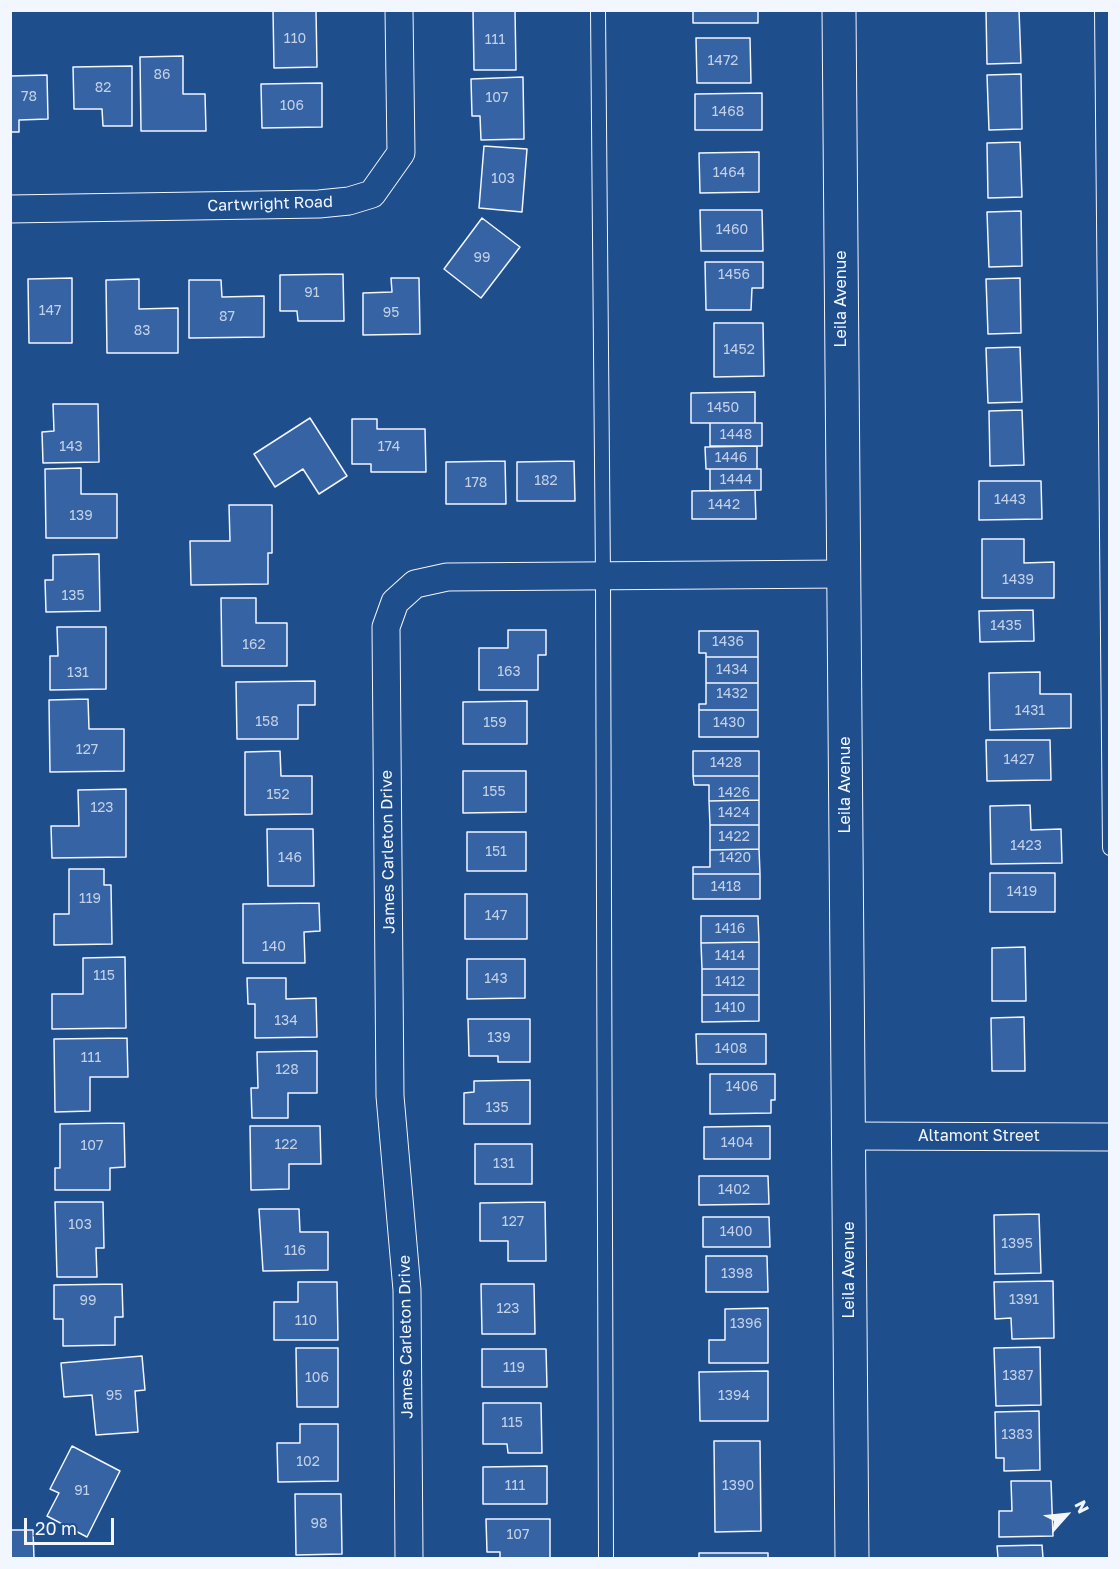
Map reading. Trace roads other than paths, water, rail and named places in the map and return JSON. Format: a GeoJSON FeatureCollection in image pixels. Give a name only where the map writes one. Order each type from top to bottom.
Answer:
{"type":"FeatureCollection","features":[{"type":"Feature","properties":{"kind":"street","name":"Cartwright Road"},"geometry":{"type":"LineString","coordinates":[[10,210],[319,204],[349,201],[372,194],[401,153],[399,10]]}},
{"type":"Feature","properties":{"kind":"street","name":"Leila Avenue"},"geometry":{"type":"LineString","coordinates":[[839,10],[852,1558]]}},
{"type":"Feature","properties":{"kind":"street","name":"James Carleton Drive"},"geometry":{"type":"LineString","coordinates":[[409,1558],[407,1290],[390,1096],[386,627],[395,602],[415,584],[447,577],[843,574]]}},
{"type":"Feature","properties":{"kind":"street","name":"Altamont Street"},"geometry":{"type":"LineString","coordinates":[[848,1136],[1110,1137]]}},
{"type":"Feature","properties":{"kind":"lane"},"geometry":{"type":"LineString","coordinates":[[598,10],[603,576],[606,1558]]}},
{"type":"Feature","properties":{"kind":"lane"},"geometry":{"type":"LineString","coordinates":[[1102,10],[1110,848]]}}]}
